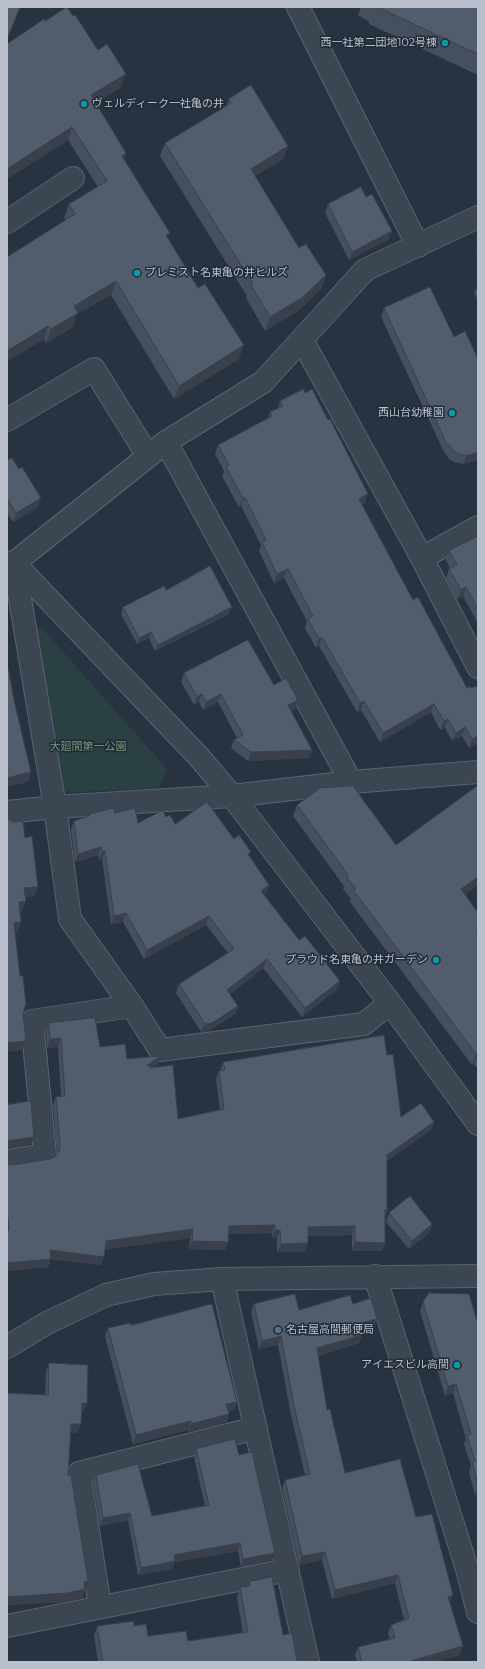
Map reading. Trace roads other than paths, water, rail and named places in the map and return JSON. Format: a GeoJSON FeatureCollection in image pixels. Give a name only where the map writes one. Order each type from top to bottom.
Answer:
{"type":"FeatureCollection","features":[{"type":"Feature","properties":{"kind":"street"},"geometry":{"type":"LineString","coordinates":[[298,7],[418,246]]}},
{"type":"Feature","properties":{"kind":"street"},"geometry":{"type":"LineString","coordinates":[[7,222],[73,178]]}},
{"type":"Feature","properties":{"kind":"street"},"geometry":{"type":"LineString","coordinates":[[11,559],[166,442],[263,382],[365,270],[478,217]]}},
{"type":"Feature","properties":{"kind":"street"},"geometry":{"type":"LineString","coordinates":[[302,340],[422,558],[478,667]]}},
{"type":"Feature","properties":{"kind":"street"},"geometry":{"type":"LineString","coordinates":[[7,420],[94,369],[148,456]]}},
{"type":"Feature","properties":{"kind":"street"},"geometry":{"type":"LineString","coordinates":[[166,442],[351,782]]}},
{"type":"Feature","properties":{"kind":"street"},"geometry":{"type":"LineString","coordinates":[[422,558],[478,527]]}},
{"type":"Feature","properties":{"kind":"street"},"geometry":{"type":"LineString","coordinates":[[11,559],[199,757],[232,796],[390,1003],[478,1124]]}},
{"type":"Feature","properties":{"kind":"street"},"geometry":{"type":"LineString","coordinates":[[11,559],[55,807],[70,919],[132,1006],[160,1050],[364,1024],[390,1003]]}},
{"type":"Feature","properties":{"kind":"street"},"geometry":{"type":"LineString","coordinates":[[7,812],[55,807],[232,796],[351,782],[478,772]]}},
{"type":"Feature","properties":{"kind":"street"},"geometry":{"type":"LineString","coordinates":[[7,1161],[45,1155],[32,1021],[132,1006]]}},
{"type":"Feature","properties":{"kind":"street"},"geometry":{"type":"LineString","coordinates":[[375,1276],[467,1569],[478,1612]]}},
{"type":"Feature","properties":{"kind":"street"},"geometry":{"type":"LineString","coordinates":[[7,1347],[47,1323],[106,1295],[154,1284],[222,1279],[375,1276],[478,1276]]}},
{"type":"Feature","properties":{"kind":"street"},"geometry":{"type":"LineString","coordinates":[[222,1279],[308,1662]]}},
{"type":"Feature","properties":{"kind":"street"},"geometry":{"type":"LineString","coordinates":[[100,1607],[79,1473],[256,1428]]}},
{"type":"Feature","properties":{"kind":"street"},"geometry":{"type":"LineString","coordinates":[[7,1626],[288,1570]]}},
{"type":"Feature","properties":{"kind":"place","name":"西一社第二団地102号棟"},"geometry":{"type":"Point","coordinates":[445,43]}},
{"type":"Feature","properties":{"kind":"place","name":"ヴェルディーク一社亀の井"},"geometry":{"type":"Point","coordinates":[84,104]}},
{"type":"Feature","properties":{"kind":"place","name":"プレミスト名東亀の井ヒルズ"},"geometry":{"type":"Point","coordinates":[137,273]}},
{"type":"Feature","properties":{"kind":"place","name":"西山台幼稚園"},"geometry":{"type":"Point","coordinates":[452,413]}},
{"type":"Feature","properties":{"kind":"place","name":"プラウド名東亀の井ガーデン"},"geometry":{"type":"Point","coordinates":[436,960]}},
{"type":"Feature","properties":{"kind":"place","name":"名古屋高間郵便局"},"geometry":{"type":"Point","coordinates":[278,1330]}},
{"type":"Feature","properties":{"kind":"place","name":"アイエスビル高間"},"geometry":{"type":"Point","coordinates":[457,1365]}},
{"type":"Feature","properties":{"kind":"park label","name":"大廻間第一公園"},"geometry":{"type":"Point","coordinates":[88,747]}}]}
